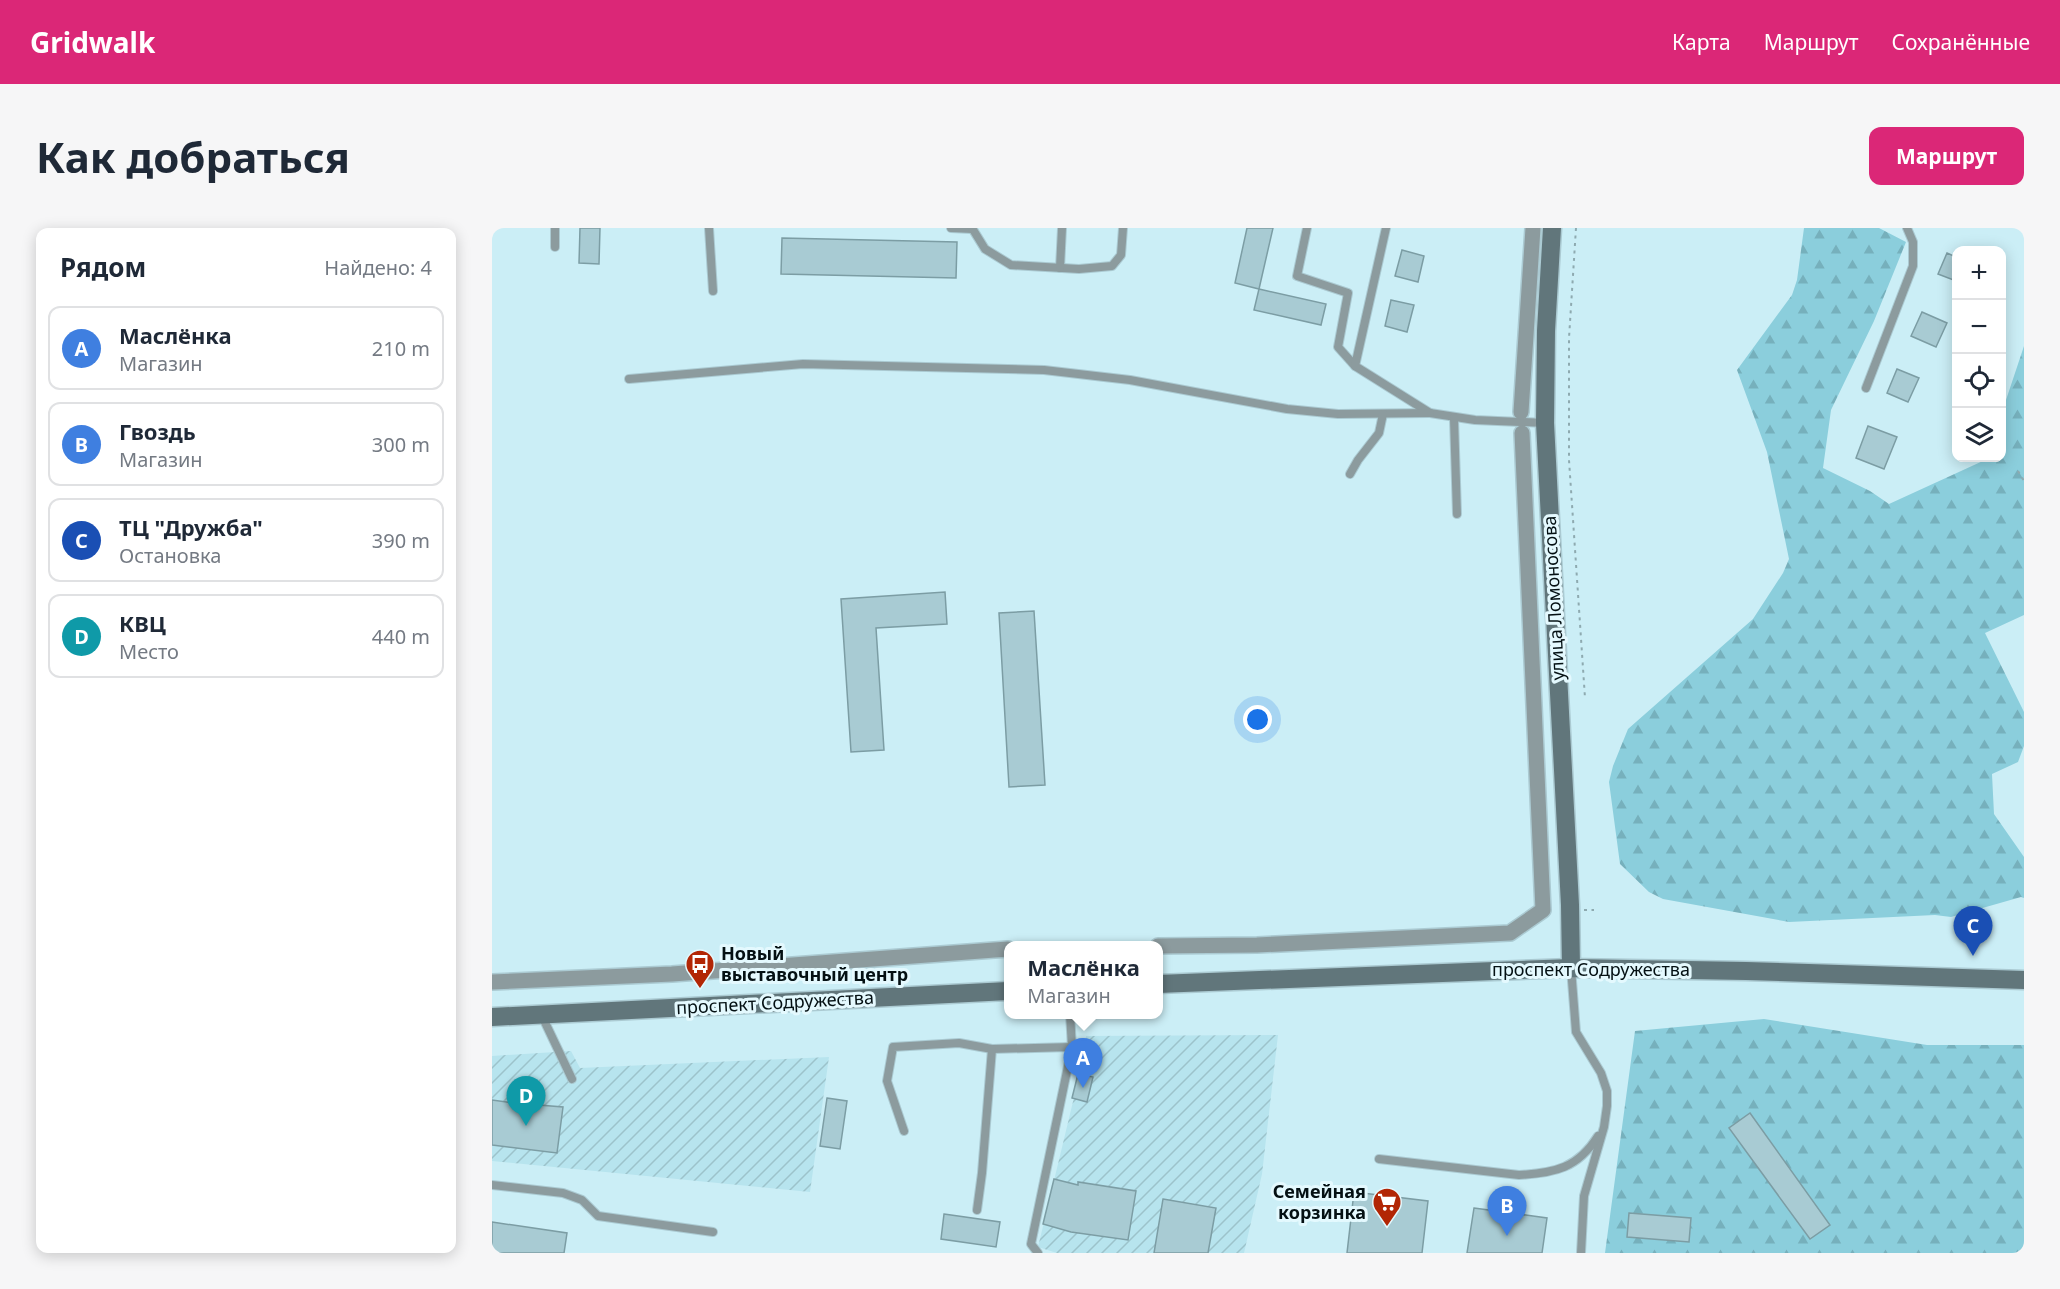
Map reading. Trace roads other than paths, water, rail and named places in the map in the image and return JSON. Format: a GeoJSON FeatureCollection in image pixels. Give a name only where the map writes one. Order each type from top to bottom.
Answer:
{"type":"FeatureCollection","features":[{"type":"Feature","properties":{"kind":"main road","name":"улица Ломоносова"},"geometry":{"type":"LineString","coordinates":[[1552,228],[1546,331],[1545,423],[1570,905],[1570,968]]}},
{"type":"Feature","properties":{"kind":"main road","name":"проспект Содружества"},"geometry":{"type":"LineString","coordinates":[[1163,984],[1570,968],[2024,980]]}},
{"type":"Feature","properties":{"kind":"main road","name":"проспект Содружества"},"geometry":{"type":"LineString","coordinates":[[492,1017],[1004,991]]}},
{"type":"Feature","properties":{"kind":"street"},"geometry":{"type":"LineString","coordinates":[[1521,412],[1520,397],[1533,228]]}},
{"type":"Feature","properties":{"kind":"street"},"geometry":{"type":"LineString","coordinates":[[1163,946],[1257,945],[1510,933],[1543,910],[1522,433]]}},
{"type":"Feature","properties":{"kind":"street"},"geometry":{"type":"LineString","coordinates":[[492,982],[672,974],[1004,949]]}},
{"type":"Feature","properties":{"kind":"lane"},"geometry":{"type":"LineString","coordinates":[[555,228],[555,247]]}},
{"type":"Feature","properties":{"kind":"lane"},"geometry":{"type":"LineString","coordinates":[[709,228],[713,291]]}},
{"type":"Feature","properties":{"kind":"lane"},"geometry":{"type":"LineString","coordinates":[[951,228],[972,228],[985,249],[1011,265],[1079,269],[1112,267],[1121,255],[1123,228]]}},
{"type":"Feature","properties":{"kind":"lane"},"geometry":{"type":"LineString","coordinates":[[1060,268],[1062,228]]}},
{"type":"Feature","properties":{"kind":"lane"},"geometry":{"type":"LineString","coordinates":[[1307,228],[1297,276],[1348,292],[1338,347],[1355,366],[1430,413]]}},
{"type":"Feature","properties":{"kind":"lane"},"geometry":{"type":"LineString","coordinates":[[1355,366],[1386,228]]}},
{"type":"Feature","properties":{"kind":"lane"},"geometry":{"type":"LineString","coordinates":[[1866,388],[1911,277],[1914,252],[1909,229]]}},
{"type":"Feature","properties":{"kind":"lane"},"geometry":{"type":"LineString","coordinates":[[629,379],[803,364],[1044,370],[1130,380],[1287,409],[1338,414],[1430,413],[1454,418],[1545,423]]}},
{"type":"Feature","properties":{"kind":"lane"},"geometry":{"type":"LineString","coordinates":[[1350,474],[1379,433],[1383,414]]}},
{"type":"Feature","properties":{"kind":"lane"},"geometry":{"type":"LineString","coordinates":[[1454,418],[1456,513]]}},
{"type":"Feature","properties":{"kind":"lane"},"geometry":{"type":"LineString","coordinates":[[1570,968],[1576,1032],[1606,1083],[1607,1106],[1604,1127],[1584,1196],[1581,1253]]}},
{"type":"Feature","properties":{"kind":"lane"},"geometry":{"type":"LineString","coordinates":[[541,1015],[572,1079]]}},
{"type":"Feature","properties":{"kind":"lane"},"geometry":{"type":"LineString","coordinates":[[1038,1253],[1031,1244],[1072,1047],[1070,1019]]}},
{"type":"Feature","properties":{"kind":"lane"},"geometry":{"type":"LineString","coordinates":[[904,1131],[887,1081],[893,1047],[959,1043],[992,1049],[1072,1047]]}},
{"type":"Feature","properties":{"kind":"lane"},"geometry":{"type":"LineString","coordinates":[[977,1210],[992,1049]]}},
{"type":"Feature","properties":{"kind":"lane"},"geometry":{"type":"LineString","coordinates":[[1379,1159],[1519,1175],[1535,1174],[1564,1169],[1578,1160],[1591,1148],[1604,1127]]}},
{"type":"Feature","properties":{"kind":"lane"},"geometry":{"type":"LineString","coordinates":[[492,1185],[563,1193],[582,1200],[598,1216],[713,1232]]}},
{"type":"Feature","properties":{"kind":"place","name":"ТЦ \"Дружба\""},"geometry":{"type":"Point","coordinates":[1973,956]}},
{"type":"Feature","properties":{"kind":"place","name":"Новый выставочный центр"},"geometry":{"type":"Point","coordinates":[700,990]}},
{"type":"Feature","properties":{"kind":"place","name":"Маслёнка"},"geometry":{"type":"Point","coordinates":[1083,1088]}},
{"type":"Feature","properties":{"kind":"place","name":"КВЦ"},"geometry":{"type":"Point","coordinates":[526,1126]}},
{"type":"Feature","properties":{"kind":"place","name":"Семейная корзинка"},"geometry":{"type":"Point","coordinates":[1387,1228]}},
{"type":"Feature","properties":{"kind":"place","name":"Гвоздь"},"geometry":{"type":"Point","coordinates":[1507,1236]}}]}
